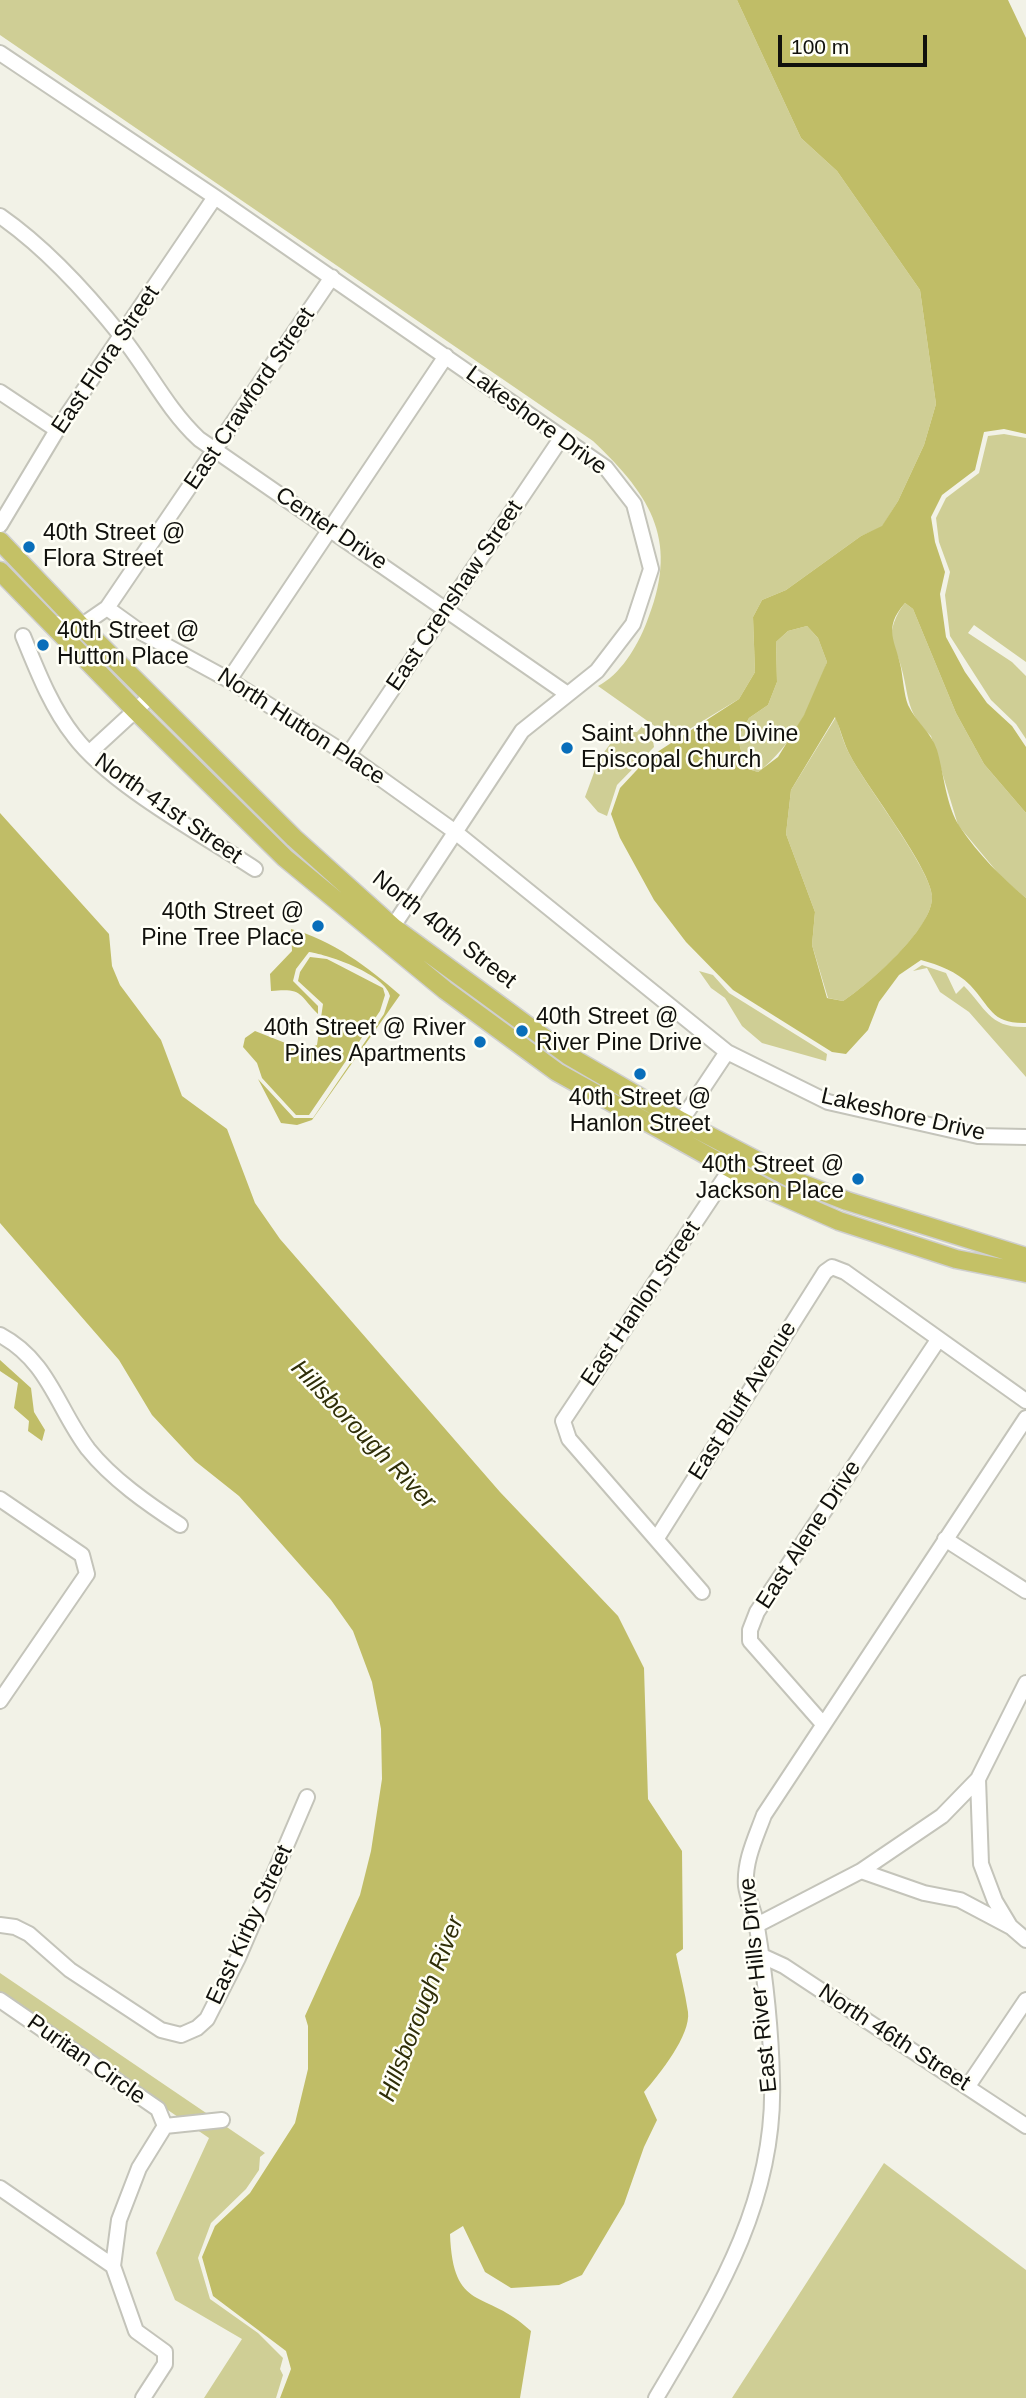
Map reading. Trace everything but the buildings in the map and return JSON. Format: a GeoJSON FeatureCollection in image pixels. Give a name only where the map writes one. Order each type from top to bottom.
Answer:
{"type":"FeatureCollection","features":[{"type":"Feature","properties":{"kind":"main road","name":"North 40th Street"},"geometry":{"type":"LineString","coordinates":[[0,541],[81,626],[388,933],[557,1072],[771,1192],[873,1234],[956,1259],[1026,1273]]}},
{"type":"Feature","properties":{"kind":"main road","name":"North 40th Street"},"geometry":{"type":"LineString","coordinates":[[0,571],[135,710],[285,858],[388,933],[569,1056],[681,1121],[799,1182],[847,1201],[1026,1257]]}},
{"type":"Feature","properties":{"kind":"main road"},"geometry":{"type":"LineString","coordinates":[[557,1072],[569,1056]]}},
{"type":"Feature","properties":{"kind":"street","name":"Lakeshore Drive"},"geometry":{"type":"LineString","coordinates":[[0,52],[332,277],[606,468],[634,504],[651,569],[633,624],[597,671],[566,693],[522,731],[454,831],[726,1052],[828,1102],[978,1136],[1026,1138]]}},
{"type":"Feature","properties":{"kind":"street","name":"East Flora Street"},"geometry":{"type":"LineString","coordinates":[[0,525],[57,430],[123,337],[215,197]]}},
{"type":"Feature","properties":{"kind":"street","name":"Center Drive"},"geometry":{"type":"LineString","coordinates":[[0,216],[59,267],[123,337],[184,425],[566,693]]}},
{"type":"Feature","properties":{"kind":"street","name":"East Crawford Street"},"geometry":{"type":"LineString","coordinates":[[81,626],[107,608],[332,277]]}},
{"type":"Feature","properties":{"kind":"street"},"geometry":{"type":"LineString","coordinates":[[229,680],[446,356]]}},
{"type":"Feature","properties":{"kind":"street"},"geometry":{"type":"LineString","coordinates":[[0,392],[57,430]]}},
{"type":"Feature","properties":{"kind":"street","name":"East Crenshaw Street"},"geometry":{"type":"LineString","coordinates":[[348,755],[562,437]]}},
{"type":"Feature","properties":{"kind":"street","name":"North Hutton Place"},"geometry":{"type":"LineString","coordinates":[[107,608],[139,631],[229,680],[348,755],[454,831]]}},
{"type":"Feature","properties":{"kind":"street"},"geometry":{"type":"LineString","coordinates":[[53,623],[81,626]]}},
{"type":"Feature","properties":{"kind":"street","name":"North 41st Street"},"geometry":{"type":"LineString","coordinates":[[23,636],[61,718],[89,753],[117,777],[255,869]]}},
{"type":"Feature","properties":{"kind":"street"},"geometry":{"type":"LineString","coordinates":[[89,753],[151,696]]}},
{"type":"Feature","properties":{"kind":"street"},"geometry":{"type":"LineString","coordinates":[[388,933],[454,831]]}},
{"type":"Feature","properties":{"kind":"street"},"geometry":{"type":"LineString","coordinates":[[681,1121],[726,1052]]}},
{"type":"Feature","properties":{"kind":"street","name":"East Hanlon Street"},"geometry":{"type":"LineString","coordinates":[[657,1538],[569,1438],[563,1422],[742,1153]]}},
{"type":"Feature","properties":{"kind":"street","name":"East Bluff Avenue"},"geometry":{"type":"LineString","coordinates":[[657,1538],[825,1272],[832,1267],[845,1272],[938,1340]]}},
{"type":"Feature","properties":{"kind":"street"},"geometry":{"type":"LineString","coordinates":[[0,1335],[34,1362],[53,1386],[77,1432],[98,1461],[155,1509],[180,1525]]}},
{"type":"Feature","properties":{"kind":"street"},"geometry":{"type":"LineString","coordinates":[[938,1340],[1026,1401]]}},
{"type":"Feature","properties":{"kind":"street","name":"East Alene Drive"},"geometry":{"type":"LineString","coordinates":[[823,1724],[750,1641],[750,1630],[757,1612],[938,1340]]}},
{"type":"Feature","properties":{"kind":"street","name":"East River Hills Drive"},"geometry":{"type":"LineString","coordinates":[[656,2398],[720,2291],[752,2214],[765,2164],[772,2081],[757,1926],[746,1886],[748,1855],[764,1815],[1026,1418]]}},
{"type":"Feature","properties":{"kind":"street"},"geometry":{"type":"LineString","coordinates":[[0,1499],[82,1555],[87,1574],[0,1701]]}},
{"type":"Feature","properties":{"kind":"street"},"geometry":{"type":"LineString","coordinates":[[657,1538],[702,1592]]}},
{"type":"Feature","properties":{"kind":"street"},"geometry":{"type":"LineString","coordinates":[[945,1539],[1026,1591]]}},
{"type":"Feature","properties":{"kind":"street"},"geometry":{"type":"LineString","coordinates":[[757,1926],[861,1871],[942,1816],[978,1779],[1026,1683]]}},
{"type":"Feature","properties":{"kind":"street"},"geometry":{"type":"LineString","coordinates":[[978,1779],[981,1864],[995,1900],[1011,1927]]}},
{"type":"Feature","properties":{"kind":"street","name":"East Kirby Street"},"geometry":{"type":"LineString","coordinates":[[0,1925],[15,1927],[29,1934],[70,1970],[162,2030],[181,2035],[197,2028],[206,2019],[238,1958],[307,1797]]}},
{"type":"Feature","properties":{"kind":"street"},"geometry":{"type":"LineString","coordinates":[[861,1871],[924,1893],[960,1900],[1011,1927],[1026,1940]]}},
{"type":"Feature","properties":{"kind":"street","name":"North 46th Street"},"geometry":{"type":"LineString","coordinates":[[760,1955],[784,1966],[1026,2126]]}},
{"type":"Feature","properties":{"kind":"street","name":"Puritan Circle"},"geometry":{"type":"LineString","coordinates":[[0,2000],[158,2109],[165,2126]]}},
{"type":"Feature","properties":{"kind":"street"},"geometry":{"type":"LineString","coordinates":[[968,2086],[1026,2000]]}},
{"type":"Feature","properties":{"kind":"street"},"geometry":{"type":"LineString","coordinates":[[143,2398],[165,2364],[165,2352],[136,2331],[113,2266],[119,2220],[135,2178],[165,2126],[222,2120]]}},
{"type":"Feature","properties":{"kind":"street"},"geometry":{"type":"LineString","coordinates":[[0,2188],[113,2266]]}},
{"type":"Feature","properties":{"kind":"shaded area"},"geometry":{"type":"Polygon","coordinates":[[[0,0],[737,0],[801,138],[837,171],[920,290],[936,404],[924,445],[898,501],[882,527],[861,536],[786,590],[762,600],[753,617],[755,672],[739,699],[673,739],[598,686],[614,675],[638,642],[656,595],[660,569],[660,545],[655,523],[645,502],[614,462],[593,441],[0,35],[0,0]]]}},
{"type":"Feature","properties":{"kind":"shaded area"},"geometry":{"type":"Polygon","coordinates":[[[1004,434],[1026,438],[1026,662],[974,625],[968,633],[1012,662],[1026,676],[1026,739],[1016,724],[991,700],[950,636],[945,595],[950,572],[939,542],[936,518],[946,498],[979,473],[988,436],[1004,434]]]}},
{"type":"Feature","properties":{"kind":"shaded area"},"geometry":{"type":"Polygon","coordinates":[[[905,603],[913,609],[956,713],[984,764],[1026,813],[1026,898],[1003,879],[958,825],[931,736],[911,709],[902,671],[892,645],[894,622],[905,603]]]}},
{"type":"Feature","properties":{"kind":"shaded area"},"geometry":{"type":"Polygon","coordinates":[[[807,626],[818,638],[827,662],[815,692],[792,736],[782,749],[758,772],[745,768],[738,738],[749,718],[768,705],[777,682],[776,642],[788,631],[807,626]]]}},
{"type":"Feature","properties":{"kind":"shaded area"},"geometry":{"type":"Polygon","coordinates":[[[836,717],[842,737],[859,771],[910,849],[929,884],[932,896],[930,909],[911,939],[883,969],[843,1001],[828,998],[812,945],[815,912],[786,834],[791,790],[836,717]]]}},
{"type":"Feature","properties":{"kind":"shaded area"},"geometry":{"type":"Polygon","coordinates":[[[644,724],[656,732],[652,734],[654,747],[617,785],[607,816],[598,812],[585,797],[599,759],[619,732],[637,732],[644,724]]]}},
{"type":"Feature","properties":{"kind":"shaded area"},"geometry":{"type":"Polygon","coordinates":[[[922,965],[946,973],[956,994],[964,986],[996,1020],[1026,1027],[1026,1077],[969,1012],[940,992],[927,968],[913,971],[922,965]]]}},
{"type":"Feature","properties":{"kind":"shaded area"},"geometry":{"type":"Polygon","coordinates":[[[699,971],[713,975],[729,993],[827,1054],[826,1061],[762,1043],[742,1026],[725,998],[711,988],[699,971]]]}},
{"type":"Feature","properties":{"kind":"shaded area"},"geometry":{"type":"Polygon","coordinates":[[[0,1973],[265,2153],[260,2157],[259,2170],[246,2189],[211,2223],[198,2258],[210,2299],[258,2333],[283,2358],[280,2369],[283,2375],[276,2398],[204,2398],[242,2339],[175,2300],[156,2253],[209,2138],[0,1996],[0,1973]]]}},
{"type":"Feature","properties":{"kind":"shaded area"},"geometry":{"type":"Polygon","coordinates":[[[884,2163],[1026,2270],[1026,2398],[732,2398],[884,2163]]]}},
{"type":"Feature","properties":{"kind":"water"},"geometry":{"type":"Polygon","coordinates":[[[737,0],[1008,0],[1026,38],[1026,434],[1004,429],[984,432],[975,470],[942,495],[931,517],[935,542],[945,572],[940,594],[946,637],[965,672],[987,703],[1012,726],[1026,747],[1026,813],[984,764],[956,713],[913,609],[905,603],[894,620],[892,635],[908,705],[937,750],[955,819],[982,856],[1026,898],[1026,1023],[1014,1023],[998,1017],[959,976],[941,966],[921,960],[899,975],[879,1002],[868,1030],[846,1054],[832,1052],[733,990],[686,942],[654,900],[620,838],[611,814],[620,788],[648,758],[739,699],[755,672],[753,617],[762,600],[786,590],[861,536],[882,526],[898,501],[924,445],[936,404],[920,290],[837,171],[801,138],[737,0]],[[807,626],[788,631],[776,642],[777,682],[768,705],[749,718],[738,738],[745,768],[758,772],[778,757],[804,715],[827,662],[818,638],[807,626]],[[835,717],[791,790],[786,834],[815,912],[812,945],[827,998],[843,1001],[868,982],[911,939],[929,910],[932,897],[922,868],[846,748],[835,717]]]}},
{"type":"Feature","properties":{"kind":"water","name":"Hillsborough River"},"geometry":{"type":"Polygon","coordinates":[[[0,813],[109,934],[112,966],[120,985],[161,1040],[182,1096],[227,1129],[255,1203],[280,1239],[500,1492],[618,1616],[644,1668],[648,1799],[682,1851],[683,1949],[676,1954],[688,2021],[673,2054],[644,2092],[657,2120],[644,2147],[624,2204],[582,2275],[559,2285],[511,2288],[485,2272],[463,2226],[450,2234],[452,2259],[457,2277],[465,2289],[531,2331],[520,2398],[280,2398],[291,2369],[286,2351],[213,2296],[202,2257],[215,2226],[250,2193],[295,2123],[308,2069],[308,2026],[305,2016],[360,1895],[371,1851],[382,1779],[381,1729],[372,1682],[353,1631],[331,1600],[239,1496],[195,1461],[152,1415],[119,1360],[0,1223],[0,813]]]}},
{"type":"Feature","properties":{"kind":"water"},"geometry":{"type":"Polygon","coordinates":[[[291,929],[335,947],[400,995],[312,1120],[297,1125],[281,1123],[258,1079],[294,1118],[313,1118],[384,1014],[390,996],[379,981],[356,967],[309,952],[296,969],[293,981],[318,1006],[318,1014],[295,992],[271,991],[270,974],[292,951],[291,929]]]}},
{"type":"Feature","properties":{"kind":"water"},"geometry":{"type":"Polygon","coordinates":[[[310,957],[327,959],[383,988],[385,995],[380,1011],[309,1115],[296,1115],[262,1078],[257,1063],[243,1047],[245,1038],[255,1031],[303,1050],[317,1045],[323,1004],[298,981],[300,972],[310,957]]]}},
{"type":"Feature","properties":{"kind":"water"},"geometry":{"type":"Polygon","coordinates":[[[0,1360],[31,1388],[34,1412],[45,1430],[42,1441],[28,1431],[29,1421],[14,1408],[18,1383],[0,1371],[0,1360]]]}},
{"type":"Feature","properties":{"kind":"place","name":"40th Street @ Flora Street"},"geometry":{"type":"Point","coordinates":[29,547]}},
{"type":"Feature","properties":{"kind":"place","name":"40th Street @ Hutton Place"},"geometry":{"type":"Point","coordinates":[43,645]}},
{"type":"Feature","properties":{"kind":"place","name":"Saint John the Divine Episcopal Church"},"geometry":{"type":"Point","coordinates":[567,748]}},
{"type":"Feature","properties":{"kind":"place","name":"40th Street @ Pine Tree Place"},"geometry":{"type":"Point","coordinates":[318,926]}},
{"type":"Feature","properties":{"kind":"place","name":"40th Street @ River Pine Drive"},"geometry":{"type":"Point","coordinates":[522,1031]}},
{"type":"Feature","properties":{"kind":"place","name":"40th Street @ River Pines Apartments"},"geometry":{"type":"Point","coordinates":[480,1042]}},
{"type":"Feature","properties":{"kind":"place","name":"40th Street @ Hanlon Street"},"geometry":{"type":"Point","coordinates":[640,1074]}},
{"type":"Feature","properties":{"kind":"place","name":"40th Street @ Jackson Place"},"geometry":{"type":"Point","coordinates":[858,1179]}}]}
